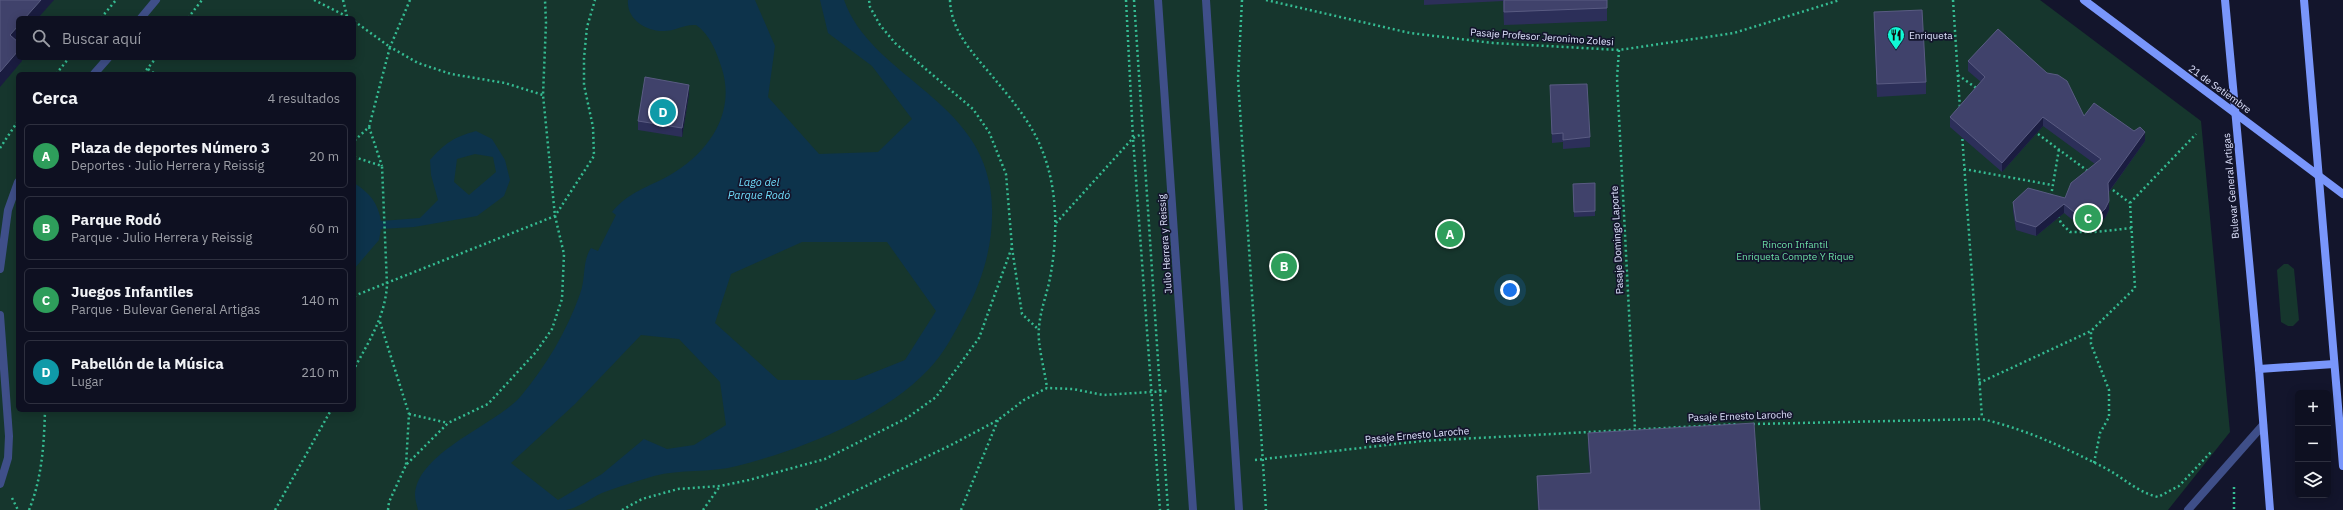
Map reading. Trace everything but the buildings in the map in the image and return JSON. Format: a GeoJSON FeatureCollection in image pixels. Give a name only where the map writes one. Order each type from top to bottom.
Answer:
{"type":"FeatureCollection","features":[{"type":"Feature","properties":{"kind":"main road","name":"21 de Setiembre"},"geometry":{"type":"LineString","coordinates":[[2084,0],[2320,175],[2343,194]]}},
{"type":"Feature","properties":{"kind":"main road","name":"Bulevar General Artigas"},"geometry":{"type":"LineString","coordinates":[[2225,0],[2234,111],[2259,369],[2270,510]]}},
{"type":"Feature","properties":{"kind":"main road"},"geometry":{"type":"LineString","coordinates":[[2304,0],[2320,175],[2343,466]]}},
{"type":"Feature","properties":{"kind":"main road"},"geometry":{"type":"LineString","coordinates":[[2259,369],[2334,364]]}},
{"type":"Feature","properties":{"kind":"street"},"geometry":{"type":"LineString","coordinates":[[143,16],[156,0]]}},
{"type":"Feature","properties":{"kind":"street","name":"Julio Herrera y Reissig"},"geometry":{"type":"LineString","coordinates":[[1158,0],[1193,510]]}},
{"type":"Feature","properties":{"kind":"street"},"geometry":{"type":"LineString","coordinates":[[1206,0],[1239,510]]}},
{"type":"Feature","properties":{"kind":"street"},"geometry":{"type":"LineString","coordinates":[[96,72],[106,60]]}},
{"type":"Feature","properties":{"kind":"street"},"geometry":{"type":"LineString","coordinates":[[0,269],[8,210],[16,188]]}},
{"type":"Feature","properties":{"kind":"street"},"geometry":{"type":"LineString","coordinates":[[0,315],[9,436],[8,458],[0,484]]}},
{"type":"Feature","properties":{"kind":"street"},"geometry":{"type":"LineString","coordinates":[[2188,510],[2263,426]]}},
{"type":"Feature","properties":{"kind":"path"},"geometry":{"type":"LineString","coordinates":[[103,16],[116,0]]}},
{"type":"Feature","properties":{"kind":"path"},"geometry":{"type":"LineString","coordinates":[[190,16],[202,0]]}},
{"type":"Feature","properties":{"kind":"path"},"geometry":{"type":"LineString","coordinates":[[314,0],[347,16]]}},
{"type":"Feature","properties":{"kind":"path"},"geometry":{"type":"LineString","coordinates":[[343,0],[349,16]]}},
{"type":"Feature","properties":{"kind":"path"},"geometry":{"type":"LineString","coordinates":[[356,139],[369,127],[390,47],[410,0]]}},
{"type":"Feature","properties":{"kind":"path"},"geometry":{"type":"LineString","coordinates":[[388,510],[388,502],[406,465],[448,423],[488,404],[536,352],[552,329],[562,299],[564,254],[555,216],[543,96],[545,0]]}},
{"type":"Feature","properties":{"kind":"path"},"geometry":{"type":"LineString","coordinates":[[356,295],[387,285],[555,216],[594,156],[593,127],[584,85],[584,58],[587,27],[595,0]]}},
{"type":"Feature","properties":{"kind":"path"},"geometry":{"type":"LineString","coordinates":[[869,0],[870,7],[880,25],[895,43],[973,109],[989,132],[1006,174],[1012,247],[1022,314],[1038,329]]}},
{"type":"Feature","properties":{"kind":"path"},"geometry":{"type":"LineString","coordinates":[[950,0],[950,9],[960,34],[975,57],[1014,103],[1042,148],[1051,175],[1056,223],[1050,277],[1038,329],[1047,388]]}},
{"type":"Feature","properties":{"kind":"path"},"geometry":{"type":"LineString","coordinates":[[1126,0],[1133,138],[1150,392],[1160,510]]}},
{"type":"Feature","properties":{"kind":"path"},"geometry":{"type":"LineString","coordinates":[[1134,0],[1168,510]]}},
{"type":"Feature","properties":{"kind":"path"},"geometry":{"type":"LineString","coordinates":[[1242,0],[1238,79],[1266,510]]}},
{"type":"Feature","properties":{"kind":"path","name":"Pasaje Profesor Jeronimo Zolesi"},"geometry":{"type":"LineString","coordinates":[[1266,0],[1410,33],[1493,43],[1619,50],[1734,33],[1840,0]]}},
{"type":"Feature","properties":{"kind":"path"},"geometry":{"type":"LineString","coordinates":[[1953,0],[1961,114]]}},
{"type":"Feature","properties":{"kind":"path"},"geometry":{"type":"LineString","coordinates":[[356,22],[390,47],[418,63],[451,74],[505,83],[543,96]]}},
{"type":"Feature","properties":{"kind":"path","name":"Pasaje Domingo Laporte"},"geometry":{"type":"LineString","coordinates":[[1619,50],[1617,78],[1635,429]]}},
{"type":"Feature","properties":{"kind":"path"},"geometry":{"type":"LineString","coordinates":[[58,72],[67,60]]}},
{"type":"Feature","properties":{"kind":"path"},"geometry":{"type":"LineString","coordinates":[[145,72],[155,60]]}},
{"type":"Feature","properties":{"kind":"path"},"geometry":{"type":"LineString","coordinates":[[148,69],[152,72]]}},
{"type":"Feature","properties":{"kind":"path"},"geometry":{"type":"LineString","coordinates":[[1958,75],[1981,92]]}},
{"type":"Feature","properties":{"kind":"path"},"geometry":{"type":"LineString","coordinates":[[0,148],[16,124]]}},
{"type":"Feature","properties":{"kind":"path"},"geometry":{"type":"LineString","coordinates":[[2029,126],[2095,177]]}},
{"type":"Feature","properties":{"kind":"path"},"geometry":{"type":"LineString","coordinates":[[356,365],[380,322],[386,299],[387,285],[382,166],[369,127]]}},
{"type":"Feature","properties":{"kind":"path"},"geometry":{"type":"LineString","coordinates":[[1962,130],[1982,419]]}},
{"type":"Feature","properties":{"kind":"path"},"geometry":{"type":"LineString","coordinates":[[1056,223],[1133,138],[1142,134]]}},
{"type":"Feature","properties":{"kind":"path"},"geometry":{"type":"LineString","coordinates":[[2130,203],[2196,134]]}},
{"type":"Feature","properties":{"kind":"path"},"geometry":{"type":"LineString","coordinates":[[2053,201],[2050,194],[2059,149]]}},
{"type":"Feature","properties":{"kind":"path"},"geometry":{"type":"LineString","coordinates":[[356,158],[382,166]]}},
{"type":"Feature","properties":{"kind":"path"},"geometry":{"type":"LineString","coordinates":[[1964,169],[2052,184]]}},
{"type":"Feature","properties":{"kind":"path"},"geometry":{"type":"LineString","coordinates":[[1979,383],[2091,330],[2135,288],[2130,203],[2108,186]]}},
{"type":"Feature","properties":{"kind":"path"},"geometry":{"type":"LineString","coordinates":[[2055,208],[2061,223],[2070,232],[2095,232],[2132,228]]}},
{"type":"Feature","properties":{"kind":"path"},"geometry":{"type":"LineString","coordinates":[[622,510],[642,499],[678,489],[720,486],[793,470],[825,459],[907,418],[936,397],[979,338],[1012,247]]}},
{"type":"Feature","properties":{"kind":"path"},"geometry":{"type":"LineString","coordinates":[[380,322],[409,414],[406,465]]}},
{"type":"Feature","properties":{"kind":"path"},"geometry":{"type":"LineString","coordinates":[[2091,330],[2091,344],[2109,390],[2109,417],[2100,433],[2094,462]]}},
{"type":"Feature","properties":{"kind":"path"},"geometry":{"type":"LineString","coordinates":[[816,510],[998,420],[1024,400],[1047,388],[1073,389],[1103,395],[1159,391],[1185,392]]}},
{"type":"Feature","properties":{"kind":"path"},"geometry":{"type":"LineString","coordinates":[[29,510],[37,489],[44,447],[45,412]]}},
{"type":"Feature","properties":{"kind":"path"},"geometry":{"type":"LineString","coordinates":[[275,510],[330,412]]}},
{"type":"Feature","properties":{"kind":"path"},"geometry":{"type":"LineString","coordinates":[[409,414],[448,423]]}},
{"type":"Feature","properties":{"kind":"path","name":"Pasaje Ernesto Laroche"},"geometry":{"type":"LineString","coordinates":[[1236,462],[1422,441],[1722,424],[1982,419],[1998,422],[2061,446],[2094,462],[2145,494],[2158,497],[2179,486],[2211,452]]}},
{"type":"Feature","properties":{"kind":"path"},"geometry":{"type":"LineString","coordinates":[[961,510],[998,420]]}},
{"type":"Feature","properties":{"kind":"path"},"geometry":{"type":"LineString","coordinates":[[2234,484],[2234,510]]}},
{"type":"Feature","properties":{"kind":"path"},"geometry":{"type":"LineString","coordinates":[[703,510],[720,486]]}},
{"type":"Feature","properties":{"kind":"green space","name":"Rincon Infantil Enriqueta Compte Y Rique"},"geometry":{"type":"Polygon","coordinates":[[[0,0],[2040,0],[2201,121],[2230,432],[2168,510],[0,510],[0,0]]]}},
{"type":"Feature","properties":{"kind":"green space"},"geometry":{"type":"Polygon","coordinates":[[[2284,264],[2288,264],[2294,269],[2299,320],[2293,326],[2288,326],[2281,322],[2277,270],[2284,264]]]}},
{"type":"Feature","properties":{"kind":"water","name":"Lago del Parque Rodó"},"geometry":{"type":"Polygon","coordinates":[[[628,0],[755,0],[775,46],[768,97],[819,154],[878,152],[912,119],[872,66],[828,33],[820,0],[844,0],[857,26],[876,48],[945,108],[965,131],[981,156],[990,187],[992,219],[988,251],[973,297],[945,349],[929,369],[910,387],[865,417],[839,430],[787,451],[727,468],[674,472],[654,476],[602,493],[580,505],[566,510],[418,510],[415,495],[419,480],[429,465],[459,440],[509,407],[521,396],[539,373],[555,348],[575,308],[582,288],[588,253],[591,248],[598,251],[616,215],[612,212],[625,199],[639,190],[670,175],[684,166],[707,144],[716,131],[722,117],[725,101],[725,86],[722,69],[712,44],[705,33],[696,25],[668,31],[657,31],[645,27],[634,18],[628,7],[628,0]],[[802,242],[731,274],[715,323],[778,380],[855,380],[905,360],[936,311],[887,242],[802,242]],[[641,335],[575,404],[511,463],[558,500],[602,474],[644,439],[667,449],[694,445],[726,425],[720,382],[679,339],[641,335]]]}},
{"type":"Feature","properties":{"kind":"water"},"geometry":{"type":"Polygon","coordinates":[[[476,131],[492,139],[505,160],[510,180],[504,196],[477,216],[414,227],[381,229],[379,240],[356,267],[356,184],[365,191],[372,199],[378,209],[381,221],[420,218],[438,200],[431,175],[430,160],[440,149],[456,138],[476,131]],[[475,154],[457,159],[454,182],[469,195],[496,172],[493,157],[475,154]]]}},
{"type":"Feature","properties":{"kind":"place","name":"Enriqueta"},"geometry":{"type":"Point","coordinates":[1896,50]}},
{"type":"Feature","properties":{"kind":"place","name":"Pabellón de la Música"},"geometry":{"type":"Point","coordinates":[663,112]}},
{"type":"Feature","properties":{"kind":"place","name":"Juegos Infantiles"},"geometry":{"type":"Point","coordinates":[2088,218]}},
{"type":"Feature","properties":{"kind":"place","name":"Plaza de deportes Número 3"},"geometry":{"type":"Point","coordinates":[1450,234]}},
{"type":"Feature","properties":{"kind":"place","name":"Parque Rodó"},"geometry":{"type":"Point","coordinates":[1284,266]}}]}
